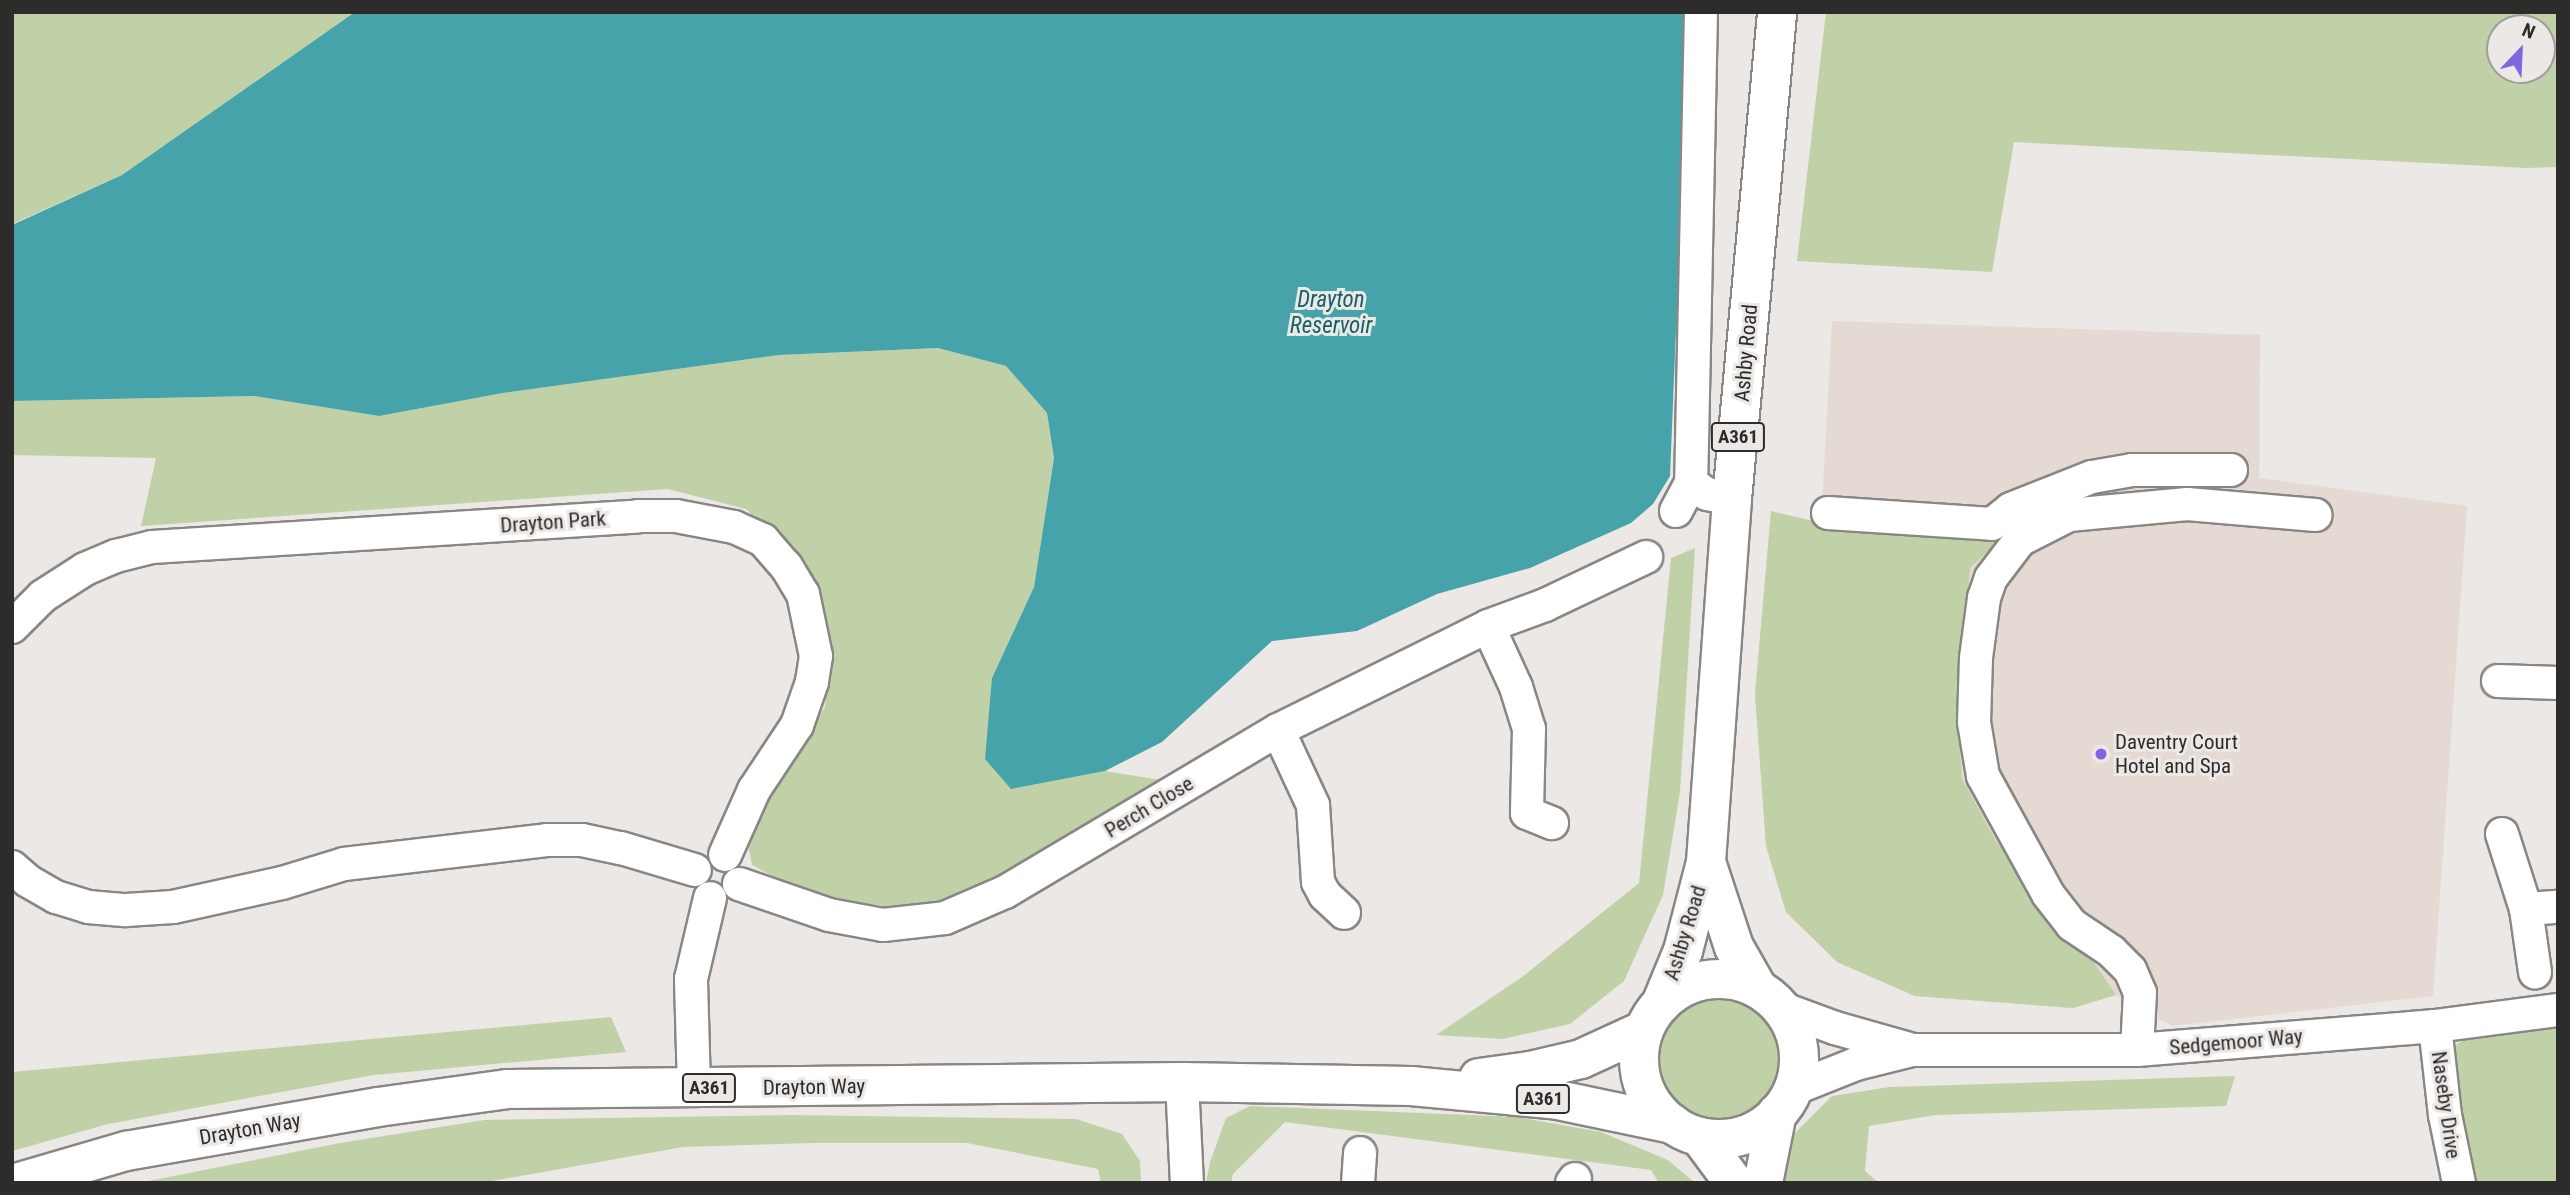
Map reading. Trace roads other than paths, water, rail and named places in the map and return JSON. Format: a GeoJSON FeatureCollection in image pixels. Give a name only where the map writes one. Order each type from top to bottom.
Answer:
{"type":"FeatureCollection","features":[{"type":"Feature","properties":{"kind":"main road","name":"Ashby Road"},"geometry":{"type":"LineString","coordinates":[[1652,1017],[1683,951],[1706,862],[1732,499],[1777,12]]}},
{"type":"Feature","properties":{"kind":"main road","name":"Ashby Road"},"geometry":{"type":"LineString","coordinates":[[1706,862],[1734,947],[1769,998]]}},
{"type":"Feature","properties":{"kind":"main road","name":"A361"},"geometry":{"type":"LineString","coordinates":[[1715,979],[1741,982],[1769,998],[1795,1033],[1799,1061],[1785,1101],[1755,1130],[1728,1139],[1686,1131],[1654,1106],[1642,1082],[1639,1056],[1652,1017],[1690,984],[1715,979]]}},
{"type":"Feature","properties":{"kind":"main road","name":"Drayton Way"},"geometry":{"type":"LineString","coordinates":[[1411,1086],[1543,1068],[1581,1059],[1652,1017]]}},
{"type":"Feature","properties":{"kind":"main road","name":"Drayton Way"},"geometry":{"type":"LineString","coordinates":[[16,1183],[127,1151],[494,1090],[1182,1082],[1411,1086],[1558,1100],[1686,1131]]}},
{"type":"Feature","properties":{"kind":"main road"},"geometry":{"type":"LineString","coordinates":[[1763,1183],[1785,1101]]}},
{"type":"Feature","properties":{"kind":"main road"},"geometry":{"type":"LineString","coordinates":[[1686,1131],[1734,1183]]}},
{"type":"Feature","properties":{"kind":"street"},"geometry":{"type":"LineString","coordinates":[[1676,511],[1691,483],[1701,12]]}},
{"type":"Feature","properties":{"kind":"street"},"geometry":{"type":"LineString","coordinates":[[1828,513],[1992,524],[2011,509],[2083,480],[2113,473],[2231,470]]}},
{"type":"Feature","properties":{"kind":"street"},"geometry":{"type":"LineString","coordinates":[[1691,483],[1707,494],[1732,499]]}},
{"type":"Feature","properties":{"kind":"street"},"geometry":{"type":"LineString","coordinates":[[2137,1050],[2140,993],[2130,970],[2111,951],[2072,925],[2048,894],[1983,776],[1974,722],[1976,657],[1984,598],[2004,558],[2027,536],[2069,515],[2187,504],[2316,515]]}},
{"type":"Feature","properties":{"kind":"street"},"geometry":{"type":"LineString","coordinates":[[2011,509],[2027,536]]}},
{"type":"Feature","properties":{"kind":"street","name":"Drayton Park"},"geometry":{"type":"LineString","coordinates":[[12,627],[43,596],[85,569],[116,556],[152,547],[638,516],[676,516],[734,527],[762,540],[786,566],[803,594],[816,656],[812,682],[797,725],[754,790],[725,855]]}},
{"type":"Feature","properties":{"kind":"street","name":"Perch Close"},"geometry":{"type":"LineString","coordinates":[[739,884],[830,915],[883,925],[945,918],[1005,892],[1278,730],[1488,626],[1545,605],[1646,557]]}},
{"type":"Feature","properties":{"kind":"street"},"geometry":{"type":"LineString","coordinates":[[1488,626],[1516,687],[1529,729],[1527,813],[1552,823]]}},
{"type":"Feature","properties":{"kind":"street"},"geometry":{"type":"LineString","coordinates":[[2498,681],[2558,683]]}},
{"type":"Feature","properties":{"kind":"street"},"geometry":{"type":"LineString","coordinates":[[1278,730],[1313,805],[1318,882],[1325,895],[1344,913]]}},
{"type":"Feature","properties":{"kind":"street"},"geometry":{"type":"LineString","coordinates":[[2502,834],[2526,909],[2535,972]]}},
{"type":"Feature","properties":{"kind":"street"},"geometry":{"type":"LineString","coordinates":[[12,867],[28,881],[57,897],[89,907],[125,910],[173,907],[282,883],[344,863],[547,840],[582,840],[621,848],[695,870]]}},
{"type":"Feature","properties":{"kind":"street"},"geometry":{"type":"LineString","coordinates":[[725,855],[739,869],[739,884],[729,897],[710,898],[696,884],[695,870],[706,857],[725,855]]}},
{"type":"Feature","properties":{"kind":"street"},"geometry":{"type":"LineString","coordinates":[[694,1088],[691,979],[710,898]]}},
{"type":"Feature","properties":{"kind":"street"},"geometry":{"type":"LineString","coordinates":[[2526,909],[2558,907]]}},
{"type":"Feature","properties":{"kind":"street","name":"Sedgemoor Way"},"geometry":{"type":"LineString","coordinates":[[1769,998],[1835,1028],[1912,1050]]}},
{"type":"Feature","properties":{"kind":"street","name":"Sedgemoor Way"},"geometry":{"type":"LineString","coordinates":[[1785,1101],[1856,1064],[1912,1050],[2137,1050],[2435,1026],[2558,1010]]}},
{"type":"Feature","properties":{"kind":"street","name":"Naseby Drive"},"geometry":{"type":"LineString","coordinates":[[2435,1026],[2445,1115],[2459,1183]]}},
{"type":"Feature","properties":{"kind":"street"},"geometry":{"type":"LineString","coordinates":[[1182,1082],[1186,1183]]}},
{"type":"Feature","properties":{"kind":"water","name":"Drayton Reservoir"},"geometry":{"type":"Polygon","coordinates":[[[355,12],[1689,12],[1670,476],[1653,504],[1631,523],[1530,568],[1437,594],[1357,631],[1272,641],[1162,742],[1105,771],[1011,789],[985,759],[992,678],[1034,587],[1054,458],[1047,413],[1006,366],[938,348],[779,355],[503,393],[379,416],[254,396],[12,401],[12,225],[122,175],[355,12]]]}},
{"type":"Feature","properties":{"kind":"place","name":"Daventry Court Hotel and Spa"},"geometry":{"type":"Point","coordinates":[2101,754]}}]}
